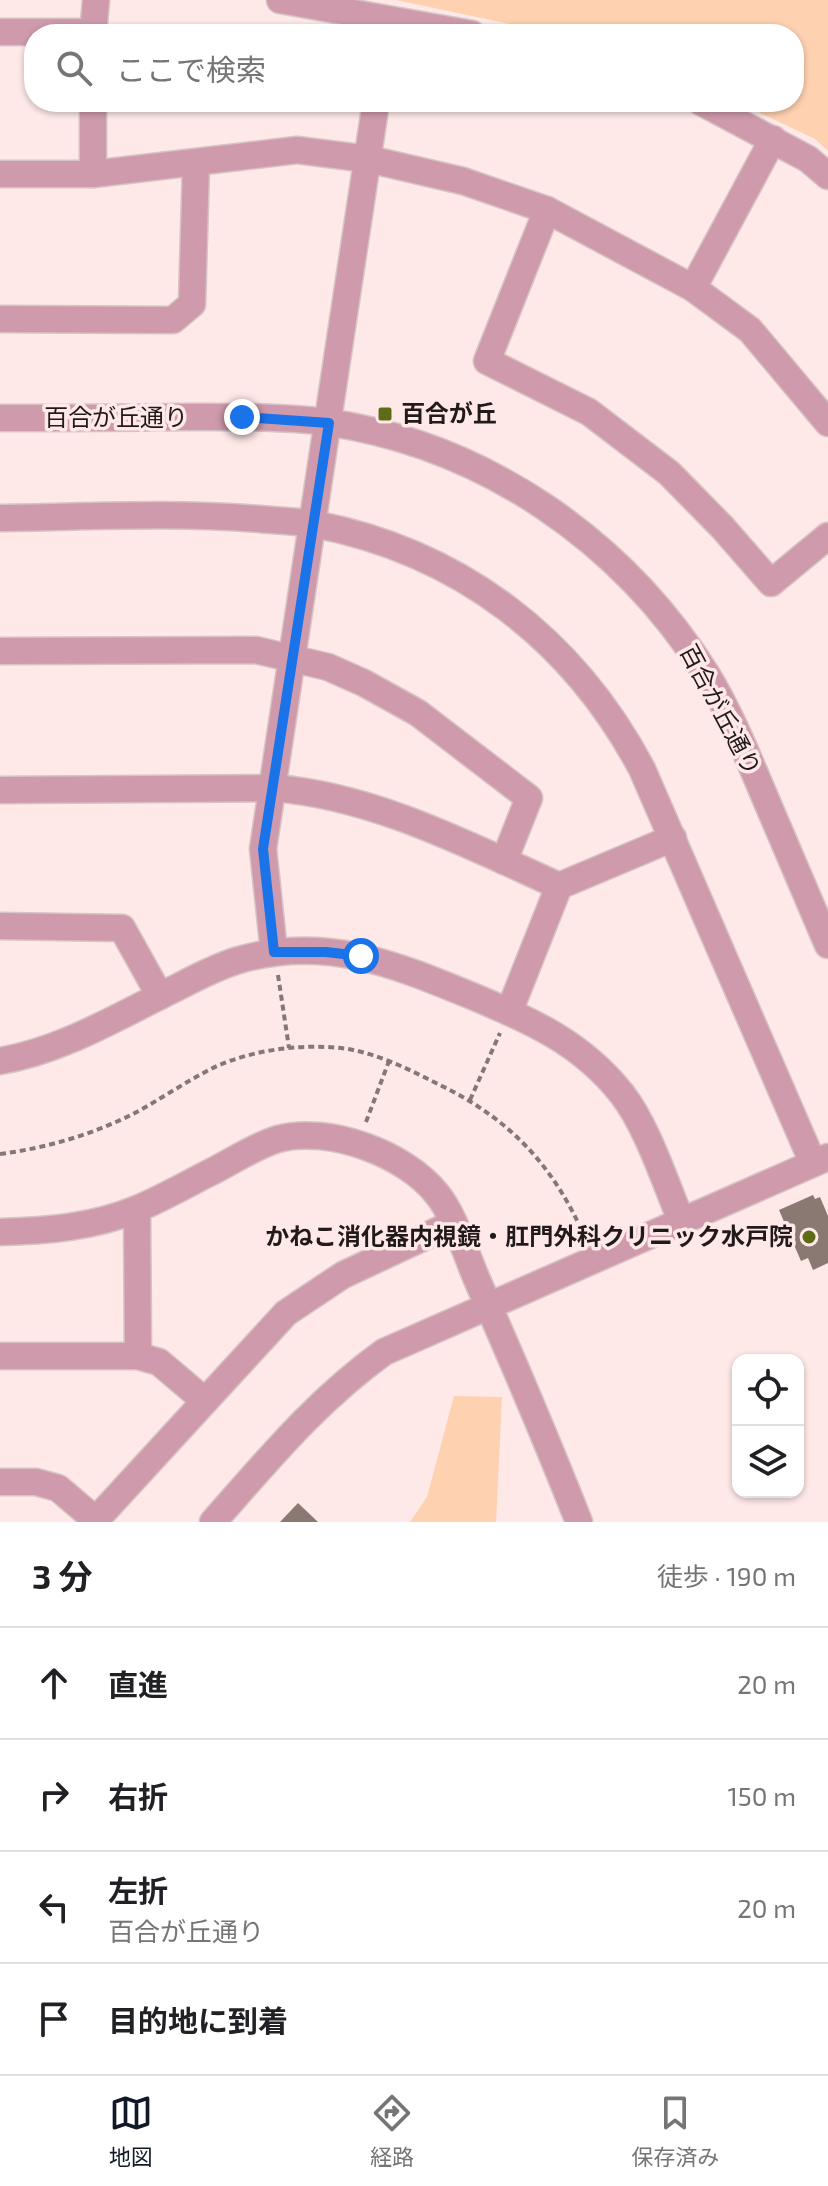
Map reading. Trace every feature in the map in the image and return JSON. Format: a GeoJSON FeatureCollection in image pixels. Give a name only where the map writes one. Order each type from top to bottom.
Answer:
{"type":"FeatureCollection","features":[{"type":"Feature","properties":{"kind":"street"},"geometry":{"type":"LineString","coordinates":[[94,24],[96,0]]}},
{"type":"Feature","properties":{"kind":"street"},"geometry":{"type":"LineString","coordinates":[[280,0],[376,24]]}},
{"type":"Feature","properties":{"kind":"street"},"geometry":{"type":"LineString","coordinates":[[0,32],[24,32]]}},
{"type":"Feature","properties":{"kind":"street"},"geometry":{"type":"LineString","coordinates":[[93,112],[93,174]]}},
{"type":"Feature","properties":{"kind":"street"},"geometry":{"type":"LineString","coordinates":[[274,952],[263,849],[375,112]]}},
{"type":"Feature","properties":{"kind":"street"},"geometry":{"type":"LineString","coordinates":[[720,112],[808,159],[828,176]]}},
{"type":"Feature","properties":{"kind":"street"},"geometry":{"type":"LineString","coordinates":[[693,288],[773,139]]}},
{"type":"Feature","properties":{"kind":"street"},"geometry":{"type":"LineString","coordinates":[[0,174],[93,174],[297,150],[368,159],[463,181],[547,210],[693,288],[750,330],[828,423]]}},
{"type":"Feature","properties":{"kind":"street"},"geometry":{"type":"LineString","coordinates":[[0,319],[173,320],[192,304],[196,164]]}},
{"type":"Feature","properties":{"kind":"street"},"geometry":{"type":"LineString","coordinates":[[547,210],[487,361],[589,412],[669,473],[771,583],[828,536]]}},
{"type":"Feature","properties":{"kind":"street","name":"百合が丘通り"},"geometry":{"type":"LineString","coordinates":[[0,418],[242,417],[329,423],[380,433],[429,448],[513,485],[582,533],[619,564],[680,635],[708,677],[738,733],[828,945]]}},
{"type":"Feature","properties":{"kind":"street"},"geometry":{"type":"LineString","coordinates":[[0,518],[216,515],[313,524],[388,544],[444,569],[485,592],[529,624],[593,690],[622,732],[820,1160],[384,1352],[347,1379],[309,1414],[213,1522]]}},
{"type":"Feature","properties":{"kind":"street"},"geometry":{"type":"LineString","coordinates":[[0,651],[256,650],[328,667],[418,713],[529,798],[504,861]]}},
{"type":"Feature","properties":{"kind":"street"},"geometry":{"type":"LineString","coordinates":[[0,790],[274,788],[313,791],[376,808],[559,886]]}},
{"type":"Feature","properties":{"kind":"street"},"geometry":{"type":"LineString","coordinates":[[509,1012],[559,886],[673,838]]}},
{"type":"Feature","properties":{"kind":"street"},"geometry":{"type":"LineString","coordinates":[[0,926],[122,928],[160,996]]}},
{"type":"Feature","properties":{"kind":"street"},"geometry":{"type":"LineString","coordinates":[[0,1061],[65,1043],[237,961],[274,952],[361,956],[398,965],[509,1012],[551,1031],[577,1048],[624,1097],[640,1125],[681,1220]]}},
{"type":"Feature","properties":{"kind":"street"},"geometry":{"type":"LineString","coordinates":[[0,1232],[68,1228],[103,1221],[137,1209],[278,1139],[308,1136],[358,1144],[392,1158],[419,1175],[439,1195],[579,1522]]}},
{"type":"Feature","properties":{"kind":"street"},"geometry":{"type":"LineString","coordinates":[[137,1209],[138,1356]]}},
{"type":"Feature","properties":{"kind":"street"},"geometry":{"type":"LineString","coordinates":[[0,1482],[36,1482],[58,1488],[96,1521],[286,1313],[321,1288],[452,1224]]}},
{"type":"Feature","properties":{"kind":"street"},"geometry":{"type":"LineString","coordinates":[[0,1356],[138,1356],[159,1362],[205,1401]]}},
{"type":"Feature","properties":{"kind":"path"},"geometry":{"type":"LineString","coordinates":[[274,952],[289,1048]]}},
{"type":"Feature","properties":{"kind":"path"},"geometry":{"type":"LineString","coordinates":[[470,1100],[509,1012]]}},
{"type":"Feature","properties":{"kind":"path"},"geometry":{"type":"LineString","coordinates":[[358,1144],[389,1061]]}},
{"type":"Feature","properties":{"kind":"shaded area"},"geometry":{"type":"Polygon","coordinates":[[[396,0],[828,0],[828,151],[815,139],[758,112],[804,112],[804,24],[510,24],[396,0]]]}},
{"type":"Feature","properties":{"kind":"shaded area"},"geometry":{"type":"Polygon","coordinates":[[[454,1396],[502,1397],[496,1522],[410,1522],[427,1497],[454,1396]]]}},
{"type":"Feature","properties":{"kind":"building","name":"かねこ消化器内視鏡・肛門外科クリニック水戸院"},"geometry":{"type":"Polygon","coordinates":[[[813,1195],[815,1199],[820,1197],[828,1216],[828,1263],[813,1270],[808,1258],[801,1261],[779,1210],[813,1195]]]}},
{"type":"Feature","properties":{"kind":"building"},"geometry":{"type":"Polygon","coordinates":[[[298,1503],[318,1522],[280,1522],[298,1503]]]}},
{"type":"Feature","properties":{"kind":"place","name":"百合が丘"},"geometry":{"type":"Point","coordinates":[385,414]}},
{"type":"Feature","properties":{"kind":"place","name":"かねこ消化器内視鏡・肛門外科クリニック水戸院"},"geometry":{"type":"Point","coordinates":[809,1237]}},
{"type":"Feature","properties":{"kind":"route"},"geometry":{"type":"LineString","coordinates":[[242,417],[329,423],[263,849],[274,952],[361,956]]}}]}
